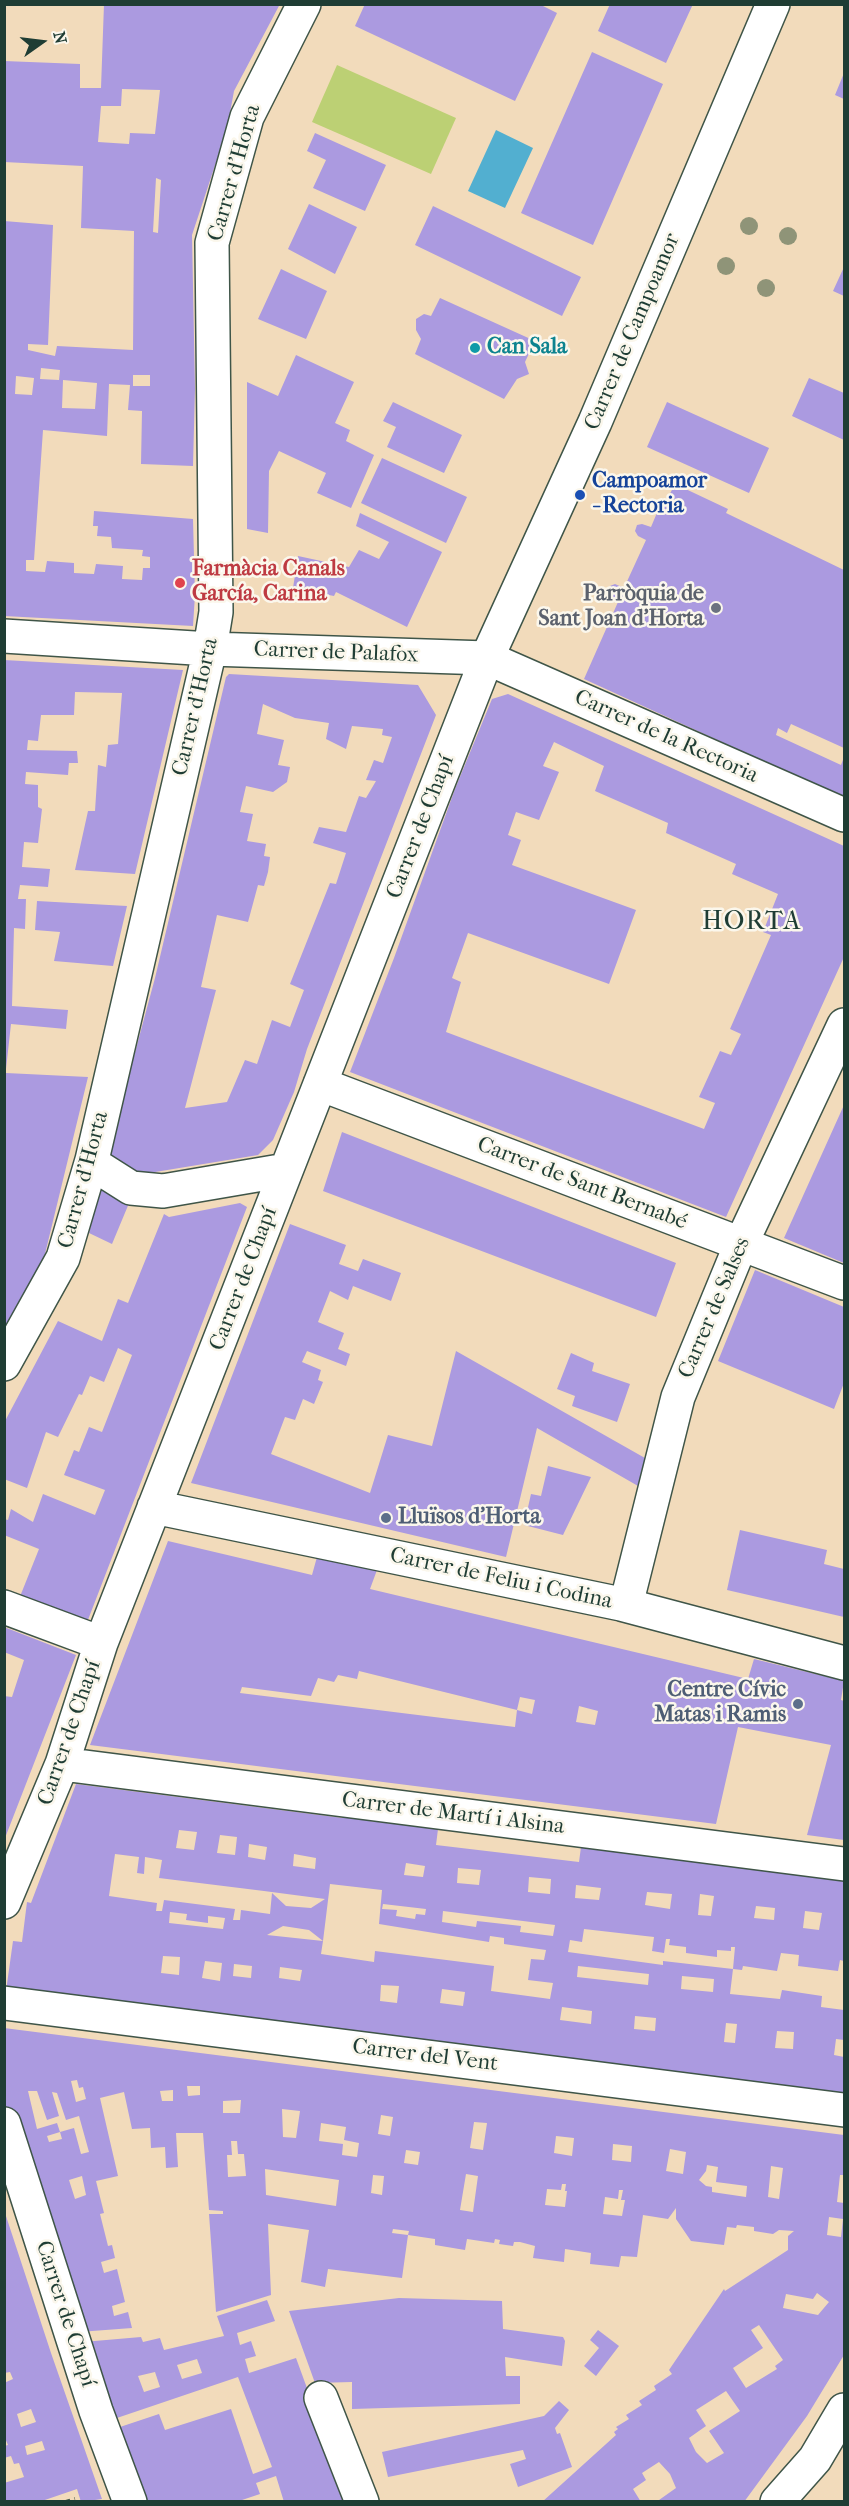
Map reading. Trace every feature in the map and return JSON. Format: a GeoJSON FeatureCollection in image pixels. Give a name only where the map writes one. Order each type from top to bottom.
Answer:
{"type":"FeatureCollection","features":[{"type":"Feature","properties":{"kind":"street","name":"Carrer d'Horta"},"geometry":{"type":"LineString","coordinates":[[7,1351],[63,1258],[92,1160],[210,650],[216,612],[212,243],[247,117],[304,4]]}},
{"type":"Feature","properties":{"kind":"street","name":"Carrer de Campoamor"},"geometry":{"type":"LineString","coordinates":[[488,658],[595,422],[773,4]]}},
{"type":"Feature","properties":{"kind":"street","name":"Carrer de Palafox"},"geometry":{"type":"LineString","coordinates":[[4,636],[210,650],[488,658]]}},
{"type":"Feature","properties":{"kind":"street","name":"Carrer de la Rectoria"},"geometry":{"type":"LineString","coordinates":[[488,658],[844,815]]}},
{"type":"Feature","properties":{"kind":"street","name":"Carrer de Chapí"},"geometry":{"type":"LineString","coordinates":[[4,1902],[62,1764],[101,1643],[488,658]]}},
{"type":"Feature","properties":{"kind":"street","name":"Carrer de Salses"},"geometry":{"type":"LineString","coordinates":[[626,1605],[678,1397],[741,1244],[844,1025]]}},
{"type":"Feature","properties":{"kind":"street","name":"Carrer de Sant Bernabé"},"geometry":{"type":"LineString","coordinates":[[320,1084],[844,1284]]}},
{"type":"Feature","properties":{"kind":"street"},"geometry":{"type":"LineString","coordinates":[[100,1169],[131,1188],[163,1191],[286,1170]]}},
{"type":"Feature","properties":{"kind":"street","name":"Carrer de Feliu i Codina"},"geometry":{"type":"LineString","coordinates":[[154,1507],[626,1605],[844,1664]]}},
{"type":"Feature","properties":{"kind":"street"},"geometry":{"type":"LineString","coordinates":[[4,1607],[90,1639]]}},
{"type":"Feature","properties":{"kind":"street","name":"Carrer de Martí i Alsina"},"geometry":{"type":"LineString","coordinates":[[62,1764],[844,1864]]}},
{"type":"Feature","properties":{"kind":"street","name":"Carrer del Vent"},"geometry":{"type":"LineString","coordinates":[[4,2003],[844,2110]]}},
{"type":"Feature","properties":{"kind":"street","name":"Carrer de Chapí"},"geometry":{"type":"LineString","coordinates":[[4,2124],[96,2411],[130,2502]]}},
{"type":"Feature","properties":{"kind":"street"},"geometry":{"type":"LineString","coordinates":[[321,2398],[362,2502]]}},
{"type":"Feature","properties":{"kind":"street"},"geometry":{"type":"LineString","coordinates":[[777,2502],[815,2459],[844,2409]]}},
{"type":"Feature","properties":{"kind":"path"},"geometry":{"type":"LineString","coordinates":[[66,2502],[75,2499]]}},
{"type":"Feature","properties":{"kind":"green space"},"geometry":{"type":"Polygon","coordinates":[[[337,65],[456,118],[431,174],[312,122],[337,65]]]}},
{"type":"Feature","properties":{"kind":"water"},"geometry":{"type":"Polygon","coordinates":[[[496,130],[533,148],[505,208],[468,191],[496,130]]]}},
{"type":"Feature","properties":{"kind":"building"},"geometry":{"type":"Polygon","coordinates":[[[104,4],[280,4],[234,91],[227,129],[192,235],[195,389],[193,466],[141,464],[142,411],[128,410],[130,385],[109,384],[107,436],[43,430],[34,560],[26,560],[26,571],[45,572],[47,561],[74,563],[74,573],[94,574],[96,564],[123,566],[122,579],[142,580],[143,568],[150,568],[150,557],[142,556],[143,550],[112,548],[111,537],[97,536],[98,526],[93,526],[94,511],[193,519],[195,595],[193,626],[4,616],[4,221],[53,225],[48,345],[28,344],[28,350],[55,356],[57,346],[133,350],[134,231],[81,228],[83,166],[4,162],[4,61],[80,64],[80,88],[101,88],[104,4]],[[122,89],[121,106],[101,106],[98,142],[129,144],[130,133],[155,134],[160,90],[122,89]],[[156,178],[153,232],[158,233],[161,180],[156,178]],[[41,368],[40,379],[59,380],[60,370],[41,368]],[[133,375],[133,386],[150,386],[150,375],[133,375]],[[16,376],[15,394],[32,395],[34,378],[16,376]],[[63,380],[62,408],[95,409],[97,383],[63,380]]]}},
{"type":"Feature","properties":{"kind":"building"},"geometry":{"type":"Polygon","coordinates":[[[365,4],[539,4],[557,13],[515,101],[355,26],[365,4]]]}},
{"type":"Feature","properties":{"kind":"building"},"geometry":{"type":"Polygon","coordinates":[[[610,4],[693,4],[666,63],[598,31],[610,4]]]}},
{"type":"Feature","properties":{"kind":"building"},"geometry":{"type":"Polygon","coordinates":[[[592,52],[663,84],[593,245],[521,213],[592,52]]]}},
{"type":"Feature","properties":{"kind":"building"},"geometry":{"type":"Polygon","coordinates":[[[844,73],[844,99],[835,95],[844,73]]]}},
{"type":"Feature","properties":{"kind":"building"},"geometry":{"type":"Polygon","coordinates":[[[315,133],[386,165],[365,211],[313,188],[326,160],[307,151],[315,133]]]}},
{"type":"Feature","properties":{"kind":"building"},"geometry":{"type":"Polygon","coordinates":[[[309,204],[357,227],[335,274],[288,249],[309,204]]]}},
{"type":"Feature","properties":{"kind":"building"},"geometry":{"type":"Polygon","coordinates":[[[433,206],[581,277],[562,316],[415,245],[433,206]]]}},
{"type":"Feature","properties":{"kind":"building"},"geometry":{"type":"Polygon","coordinates":[[[844,267],[844,296],[833,291],[844,267]]]}},
{"type":"Feature","properties":{"kind":"building"},"geometry":{"type":"Polygon","coordinates":[[[281,269],[327,291],[306,339],[258,319],[281,269]]]}},
{"type":"Feature","properties":{"kind":"building","name":"Can Sala"},"geometry":{"type":"Polygon","coordinates":[[[440,298],[535,341],[525,362],[529,374],[517,379],[504,399],[415,354],[421,339],[416,330],[416,319],[424,314],[431,316],[440,298]]]}},
{"type":"Feature","properties":{"kind":"building"},"geometry":{"type":"Polygon","coordinates":[[[296,355],[354,382],[335,423],[350,430],[346,441],[374,455],[351,508],[317,493],[326,473],[279,451],[269,471],[268,533],[247,529],[247,382],[278,396],[296,355]]]}},
{"type":"Feature","properties":{"kind":"building"},"geometry":{"type":"Polygon","coordinates":[[[809,378],[844,393],[844,440],[792,416],[809,378]]]}},
{"type":"Feature","properties":{"kind":"building"},"geometry":{"type":"Polygon","coordinates":[[[393,402],[462,435],[444,473],[387,447],[396,427],[383,421],[393,402]]]}},
{"type":"Feature","properties":{"kind":"building"},"geometry":{"type":"Polygon","coordinates":[[[667,402],[769,448],[749,493],[647,447],[667,402]]]}},
{"type":"Feature","properties":{"kind":"building"},"geometry":{"type":"Polygon","coordinates":[[[382,458],[467,497],[446,543],[361,503],[382,458]]]}},
{"type":"Feature","properties":{"kind":"building"},"geometry":{"type":"Polygon","coordinates":[[[675,484],[728,509],[726,513],[844,570],[844,748],[791,724],[787,733],[778,728],[776,735],[841,765],[844,757],[844,798],[584,679],[618,602],[610,598],[607,592],[610,586],[615,584],[624,588],[646,540],[638,536],[635,531],[637,525],[651,527],[659,508],[662,509],[675,484]]]}},
{"type":"Feature","properties":{"kind":"building"},"geometry":{"type":"Polygon","coordinates":[[[360,513],[442,552],[407,627],[336,592],[334,596],[293,588],[298,556],[349,567],[359,550],[379,559],[389,542],[356,526],[360,513]]]}},
{"type":"Feature","properties":{"kind":"building"},"geometry":{"type":"Polygon","coordinates":[[[4,660],[183,670],[135,874],[75,870],[88,811],[95,811],[98,765],[106,767],[108,745],[118,744],[122,693],[75,692],[74,715],[41,715],[38,741],[28,740],[27,750],[77,751],[78,763],[69,763],[68,775],[26,772],[25,784],[38,785],[38,807],[42,809],[38,843],[24,842],[22,867],[50,869],[48,887],[20,885],[18,899],[26,899],[25,929],[14,928],[12,1006],[68,1010],[66,1029],[11,1024],[6,1069],[4,660]]]}},
{"type":"Feature","properties":{"kind":"building"},"geometry":{"type":"Polygon","coordinates":[[[229,674],[418,685],[436,715],[307,1049],[294,1092],[273,1140],[258,1155],[125,1177],[108,1153],[155,978],[226,677],[229,674]],[[263,704],[257,734],[284,740],[278,765],[290,767],[287,782],[273,792],[246,786],[240,812],[253,814],[247,841],[266,844],[264,856],[270,857],[268,872],[264,886],[258,885],[248,922],[217,915],[201,987],[216,990],[185,1108],[227,1102],[245,1060],[257,1064],[272,1020],[290,1027],[304,990],[290,984],[330,883],[336,884],[346,853],[313,843],[319,827],[346,832],[359,796],[366,798],[376,781],[366,780],[374,760],[383,763],[392,737],[382,735],[383,729],[352,726],[346,749],[326,739],[329,723],[295,718],[263,704]]]}},
{"type":"Feature","properties":{"kind":"building"},"geometry":{"type":"Polygon","coordinates":[[[508,694],[844,846],[844,957],[726,1217],[350,1072],[455,789],[492,699],[508,694]],[[554,742],[543,766],[559,772],[539,820],[516,812],[508,835],[521,840],[512,865],[636,910],[609,984],[468,933],[452,978],[461,982],[446,1032],[704,1129],[715,1103],[699,1097],[720,1051],[731,1055],[741,1034],[730,1029],[771,935],[763,932],[778,894],[732,874],[736,864],[666,833],[668,823],[595,791],[604,766],[554,742]]]}},
{"type":"Feature","properties":{"kind":"building"},"geometry":{"type":"Polygon","coordinates":[[[37,901],[127,906],[113,966],[54,961],[60,932],[35,930],[37,901]]]}},
{"type":"Feature","properties":{"kind":"building"},"geometry":{"type":"Polygon","coordinates":[[[6,1073],[88,1077],[44,1258],[6,1329],[4,1328],[6,1073]]]}},
{"type":"Feature","properties":{"kind":"building"},"geometry":{"type":"Polygon","coordinates":[[[844,1105],[844,1263],[784,1238],[844,1105]]]}},
{"type":"Feature","properties":{"kind":"building"},"geometry":{"type":"Polygon","coordinates":[[[342,1132],[676,1263],[656,1317],[323,1191],[342,1132]]]}},
{"type":"Feature","properties":{"kind":"building"},"geometry":{"type":"Polygon","coordinates":[[[102,1182],[132,1196],[112,1244],[89,1233],[102,1182]]]}},
{"type":"Feature","properties":{"kind":"building"},"geometry":{"type":"Polygon","coordinates":[[[240,1203],[247,1207],[86,1625],[19,1599],[39,1549],[4,1535],[4,1519],[8,1520],[11,1509],[33,1522],[43,1494],[95,1515],[105,1490],[64,1475],[74,1450],[79,1452],[89,1427],[102,1432],[132,1355],[118,1348],[104,1382],[90,1376],[58,1437],[46,1432],[27,1488],[4,1479],[4,1423],[58,1321],[102,1341],[118,1299],[128,1303],[164,1214],[169,1217],[240,1203]]]}},
{"type":"Feature","properties":{"kind":"building"},"geometry":{"type":"Polygon","coordinates":[[[290,1224],[346,1245],[339,1264],[358,1271],[363,1259],[401,1273],[391,1301],[353,1286],[348,1300],[330,1291],[318,1322],[344,1333],[338,1349],[350,1354],[346,1366],[307,1351],[302,1362],[321,1370],[318,1380],[323,1382],[314,1404],[303,1399],[295,1420],[285,1417],[271,1454],[370,1493],[388,1435],[432,1446],[456,1351],[652,1462],[645,1490],[537,1428],[506,1557],[191,1483],[290,1224]]]}},
{"type":"Feature","properties":{"kind":"building"},"geometry":{"type":"Polygon","coordinates":[[[755,1270],[844,1307],[844,1383],[834,1409],[718,1361],[755,1270]]]}},
{"type":"Feature","properties":{"kind":"building"},"geometry":{"type":"Polygon","coordinates":[[[571,1353],[594,1363],[592,1371],[630,1384],[617,1422],[572,1406],[575,1396],[557,1389],[571,1353]]]}},
{"type":"Feature","properties":{"kind":"building"},"geometry":{"type":"Polygon","coordinates":[[[548,1466],[591,1477],[563,1535],[524,1525],[531,1494],[541,1496],[548,1466]]]}},
{"type":"Feature","properties":{"kind":"building"},"geometry":{"type":"Polygon","coordinates":[[[740,1530],[827,1550],[824,1564],[844,1569],[844,1617],[727,1590],[740,1530]]]}},
{"type":"Feature","properties":{"kind":"building"},"geometry":{"type":"Polygon","coordinates":[[[168,1541],[312,1575],[317,1557],[377,1570],[370,1589],[748,1679],[754,1659],[844,1681],[841,1700],[844,1701],[844,1840],[807,1835],[831,1745],[738,1727],[716,1824],[90,1745],[168,1541]],[[359,1671],[357,1679],[338,1675],[334,1682],[318,1678],[311,1696],[242,1687],[240,1693],[515,1727],[517,1710],[359,1671]],[[520,1697],[517,1710],[532,1714],[535,1700],[520,1697]],[[579,1706],[576,1722],[595,1725],[598,1711],[579,1706]]]}},
{"type":"Feature","properties":{"kind":"building"},"geometry":{"type":"Polygon","coordinates":[[[4,1627],[76,1655],[5,1838],[4,1696],[12,1697],[24,1660],[4,1652],[4,1627]]]}},
{"type":"Feature","properties":{"kind":"building"},"geometry":{"type":"Polygon","coordinates":[[[76,1784],[343,1818],[343,1814],[368,1817],[369,1821],[438,1829],[436,1845],[579,1862],[581,1847],[844,1880],[844,1961],[840,1960],[838,1971],[798,1966],[799,1955],[781,1953],[777,1971],[743,1966],[742,1970],[733,1969],[730,1994],[780,1999],[782,1990],[822,1996],[821,2007],[844,2010],[844,2040],[836,2039],[834,2055],[844,2057],[844,2093],[6,1991],[13,1941],[22,1942],[27,1902],[31,1903],[76,1784]],[[179,1830],[176,1848],[194,1850],[197,1832],[179,1830]],[[220,1835],[217,1853],[235,1855],[237,1837],[220,1835]],[[249,1844],[248,1857],[265,1860],[267,1847],[249,1844]],[[115,1854],[109,1896],[157,1903],[156,1911],[162,1911],[164,1900],[235,1909],[233,1920],[240,1920],[241,1910],[270,1914],[272,1893],[286,1906],[311,1908],[325,1899],[159,1878],[162,1860],[145,1857],[144,1874],[137,1873],[139,1857],[115,1854]],[[294,1854],[293,1866],[315,1869],[316,1858],[294,1854]],[[406,1863],[404,1875],[423,1877],[425,1866],[406,1863]],[[458,1868],[457,1883],[479,1885],[481,1870],[458,1868]],[[529,1877],[528,1892],[550,1894],[551,1879],[529,1877]],[[330,1884],[321,1954],[374,1962],[375,1951],[494,1966],[491,1991],[550,1999],[553,1983],[528,1980],[531,1959],[544,1960],[546,1950],[504,1944],[504,1938],[490,1936],[489,1942],[379,1924],[382,1890],[330,1884]],[[576,1885],[575,1898],[599,1900],[601,1888],[576,1885]],[[647,1892],[645,1905],[670,1909],[672,1894],[647,1892]],[[700,1894],[698,1915],[711,1916],[714,1896],[700,1894]],[[383,1904],[382,1909],[397,1910],[396,1916],[415,1919],[416,1914],[425,1915],[426,1909],[383,1904]],[[756,1906],[754,1918],[774,1920],[775,1908],[756,1906]],[[443,1911],[442,1922],[476,1927],[477,1921],[521,1926],[520,1932],[553,1936],[555,1925],[443,1911]],[[805,1911],[803,1928],[819,1930],[822,1913],[805,1911]],[[170,1912],[169,1923],[223,1929],[225,1918],[208,1916],[208,1923],[186,1920],[187,1914],[170,1912]],[[283,1926],[267,1935],[323,1941],[309,1930],[283,1926]],[[584,1929],[582,1942],[570,1940],[568,1952],[663,1965],[663,1961],[733,1969],[735,1947],[731,1947],[731,1951],[717,1950],[717,1957],[686,1953],[686,1947],[669,1945],[670,1939],[666,1939],[664,1953],[652,1951],[654,1937],[584,1929]],[[163,1956],[161,1973],[179,1975],[180,1957],[163,1956]],[[205,1961],[202,1978],[220,1981],[222,1963],[205,1961]],[[234,1964],[233,1976],[251,1978],[252,1966],[234,1964]],[[578,1966],[577,1977],[648,1985],[649,1974],[578,1966]],[[280,1967],[279,1978],[300,1981],[302,1970],[280,1967]],[[682,1976],[681,1989],[713,1992],[714,1979],[682,1976]],[[381,1985],[380,2001],[397,2003],[399,1986],[381,1985]],[[442,1989],[440,2003],[463,2006],[465,1992],[442,1989]],[[562,2007],[560,2020],[591,2024],[592,2011],[562,2007]],[[635,2016],[634,2029],[655,2031],[656,2018],[635,2016]],[[726,2023],[724,2042],[735,2043],[737,2024],[726,2023]],[[777,2031],[775,2048],[793,2049],[794,2032],[777,2031]]]}},
{"type":"Feature","properties":{"kind":"building"},"geometry":{"type":"Polygon","coordinates":[[[4,2028],[844,2135],[844,2175],[840,2175],[837,2202],[844,2203],[844,2355],[807,2416],[744,2502],[661,2502],[659,2500],[676,2488],[670,2474],[659,2462],[642,2473],[646,2480],[633,2489],[641,2502],[542,2502],[616,2435],[614,2432],[618,2429],[616,2427],[629,2419],[626,2415],[642,2405],[639,2401],[656,2390],[654,2386],[672,2374],[669,2370],[724,2289],[725,2291],[788,2250],[788,2236],[794,2231],[779,2230],[773,2234],[754,2231],[754,2227],[737,2225],[736,2228],[727,2227],[724,2245],[691,2241],[676,2219],[676,2208],[668,2219],[643,2215],[637,2257],[621,2256],[619,2267],[590,2264],[591,2253],[565,2249],[564,2262],[533,2258],[535,2246],[520,2242],[514,2242],[513,2246],[499,2244],[500,2240],[495,2239],[494,2243],[467,2239],[465,2250],[435,2245],[435,2239],[408,2235],[402,2278],[328,2269],[325,2287],[301,2282],[309,2230],[268,2224],[271,2295],[216,2312],[209,2214],[223,2214],[223,2211],[209,2210],[203,2133],[176,2133],[178,2167],[166,2168],[165,2147],[151,2148],[150,2128],[132,2129],[124,2092],[100,2098],[118,2176],[96,2181],[104,2213],[100,2214],[108,2246],[112,2245],[115,2258],[101,2262],[104,2273],[117,2269],[125,2302],[112,2306],[114,2316],[128,2312],[132,2328],[79,2332],[4,2103],[4,2028]],[[77,2080],[71,2081],[76,2102],[86,2099],[83,2087],[79,2088],[77,2080]],[[187,2086],[188,2096],[200,2095],[200,2086],[187,2086]],[[173,2090],[160,2091],[162,2101],[173,2101],[173,2090]],[[28,2091],[37,2129],[57,2123],[60,2132],[74,2128],[81,2154],[89,2152],[79,2116],[66,2120],[57,2093],[52,2092],[59,2116],[47,2120],[37,2091],[28,2091]],[[241,2100],[223,2101],[223,2113],[240,2113],[241,2100]],[[282,2109],[283,2137],[296,2138],[300,2111],[282,2109]],[[381,2115],[378,2134],[390,2136],[393,2117],[381,2115]],[[474,2122],[470,2148],[483,2150],[487,2123],[474,2122]],[[321,2123],[319,2141],[343,2144],[342,2155],[357,2157],[359,2143],[344,2140],[346,2127],[321,2123]],[[60,2132],[47,2136],[49,2142],[62,2139],[60,2132]],[[556,2136],[554,2153],[572,2156],[574,2138],[556,2136]],[[231,2141],[232,2155],[227,2155],[228,2177],[246,2176],[244,2154],[238,2154],[237,2141],[231,2141]],[[613,2144],[612,2160],[631,2162],[632,2146],[613,2144]],[[670,2149],[666,2171],[683,2174],[686,2152],[670,2149]],[[406,2150],[404,2163],[418,2165],[420,2152],[406,2150]],[[707,2165],[706,2171],[699,2180],[706,2186],[712,2187],[712,2192],[746,2197],[747,2186],[716,2182],[718,2167],[707,2165]],[[771,2166],[768,2197],[779,2199],[783,2168],[771,2166]],[[265,2169],[266,2195],[336,2206],[339,2180],[265,2169]],[[466,2174],[460,2210],[473,2212],[478,2176],[466,2174]],[[373,2175],[371,2193],[382,2195],[384,2176],[373,2175]],[[82,2176],[69,2180],[75,2199],[86,2195],[82,2176]],[[562,2184],[561,2190],[547,2189],[545,2205],[565,2207],[566,2184],[562,2184]],[[619,2190],[618,2199],[605,2197],[603,2214],[622,2216],[625,2200],[621,2200],[623,2190],[619,2190]],[[829,2217],[827,2235],[841,2237],[843,2219],[829,2217]],[[393,2229],[392,2233],[408,2235],[409,2231],[393,2229]],[[817,2293],[813,2299],[786,2294],[783,2308],[818,2315],[829,2302],[817,2293]],[[759,2325],[751,2330],[763,2348],[733,2368],[746,2388],[777,2369],[775,2366],[783,2360],[759,2325]],[[726,2391],[696,2410],[706,2426],[689,2438],[696,2452],[707,2463],[724,2453],[709,2431],[740,2411],[726,2391]]]}},
{"type":"Feature","properties":{"kind":"building"},"geometry":{"type":"Polygon","coordinates":[[[5,2213],[102,2499],[81,2502],[77,2489],[39,2502],[4,2502],[4,2483],[24,2477],[19,2463],[14,2464],[11,2456],[4,2458],[4,2446],[8,2445],[4,2436],[4,2383],[13,2379],[10,2372],[4,2373],[5,2213]],[[31,2409],[17,2414],[21,2427],[36,2422],[31,2409]],[[42,2441],[25,2446],[27,2455],[45,2450],[42,2441]]]}},
{"type":"Feature","properties":{"kind":"building"},"geometry":{"type":"Polygon","coordinates":[[[399,2298],[502,2301],[503,2329],[563,2337],[565,2341],[562,2366],[505,2357],[506,2376],[520,2376],[520,2404],[352,2409],[352,2382],[315,2383],[289,2311],[399,2298]]]}},
{"type":"Feature","properties":{"kind":"building"},"geometry":{"type":"Polygon","coordinates":[[[267,2300],[275,2321],[237,2333],[240,2345],[251,2341],[256,2356],[245,2359],[249,2373],[296,2358],[326,2440],[321,2442],[343,2502],[284,2502],[276,2476],[256,2483],[260,2494],[236,2502],[141,2502],[114,2429],[159,2414],[165,2430],[231,2409],[253,2474],[272,2467],[238,2377],[111,2420],[83,2342],[141,2337],[143,2342],[160,2338],[164,2350],[224,2336],[217,2316],[267,2300]],[[197,2359],[177,2365],[182,2379],[202,2373],[197,2359]],[[155,2372],[138,2376],[144,2392],[160,2387],[155,2372]]]}},
{"type":"Feature","properties":{"kind":"building"},"geometry":{"type":"Polygon","coordinates":[[[598,2330],[619,2346],[596,2376],[584,2366],[599,2348],[590,2340],[598,2330]]]}},
{"type":"Feature","properties":{"kind":"building"},"geometry":{"type":"Polygon","coordinates":[[[559,2401],[569,2410],[555,2428],[557,2434],[560,2433],[572,2467],[518,2487],[510,2464],[526,2459],[523,2450],[388,2477],[382,2452],[544,2416],[559,2401]]]}},
{"type":"Feature","properties":{"kind":"place","name":"Can Sala"},"geometry":{"type":"Point","coordinates":[475,348]}},
{"type":"Feature","properties":{"kind":"place","name":"Campoamor - Rectoria"},"geometry":{"type":"Point","coordinates":[580,495]}},
{"type":"Feature","properties":{"kind":"place","name":"Farmàcia Canals García, Carina"},"geometry":{"type":"Point","coordinates":[180,583]}},
{"type":"Feature","properties":{"kind":"place","name":"Parròquia de Sant Joan d'Horta"},"geometry":{"type":"Point","coordinates":[716,608]}},
{"type":"Feature","properties":{"kind":"place","name":"Lluïsos d'Horta"},"geometry":{"type":"Point","coordinates":[386,1518]}},
{"type":"Feature","properties":{"kind":"place","name":"Centre Cívic Matas i Ramis"},"geometry":{"type":"Point","coordinates":[798,1704]}},
{"type":"Feature","properties":{"kind":"district","name":"HORTA"},"geometry":{"type":"Point","coordinates":[752,923]}}]}
